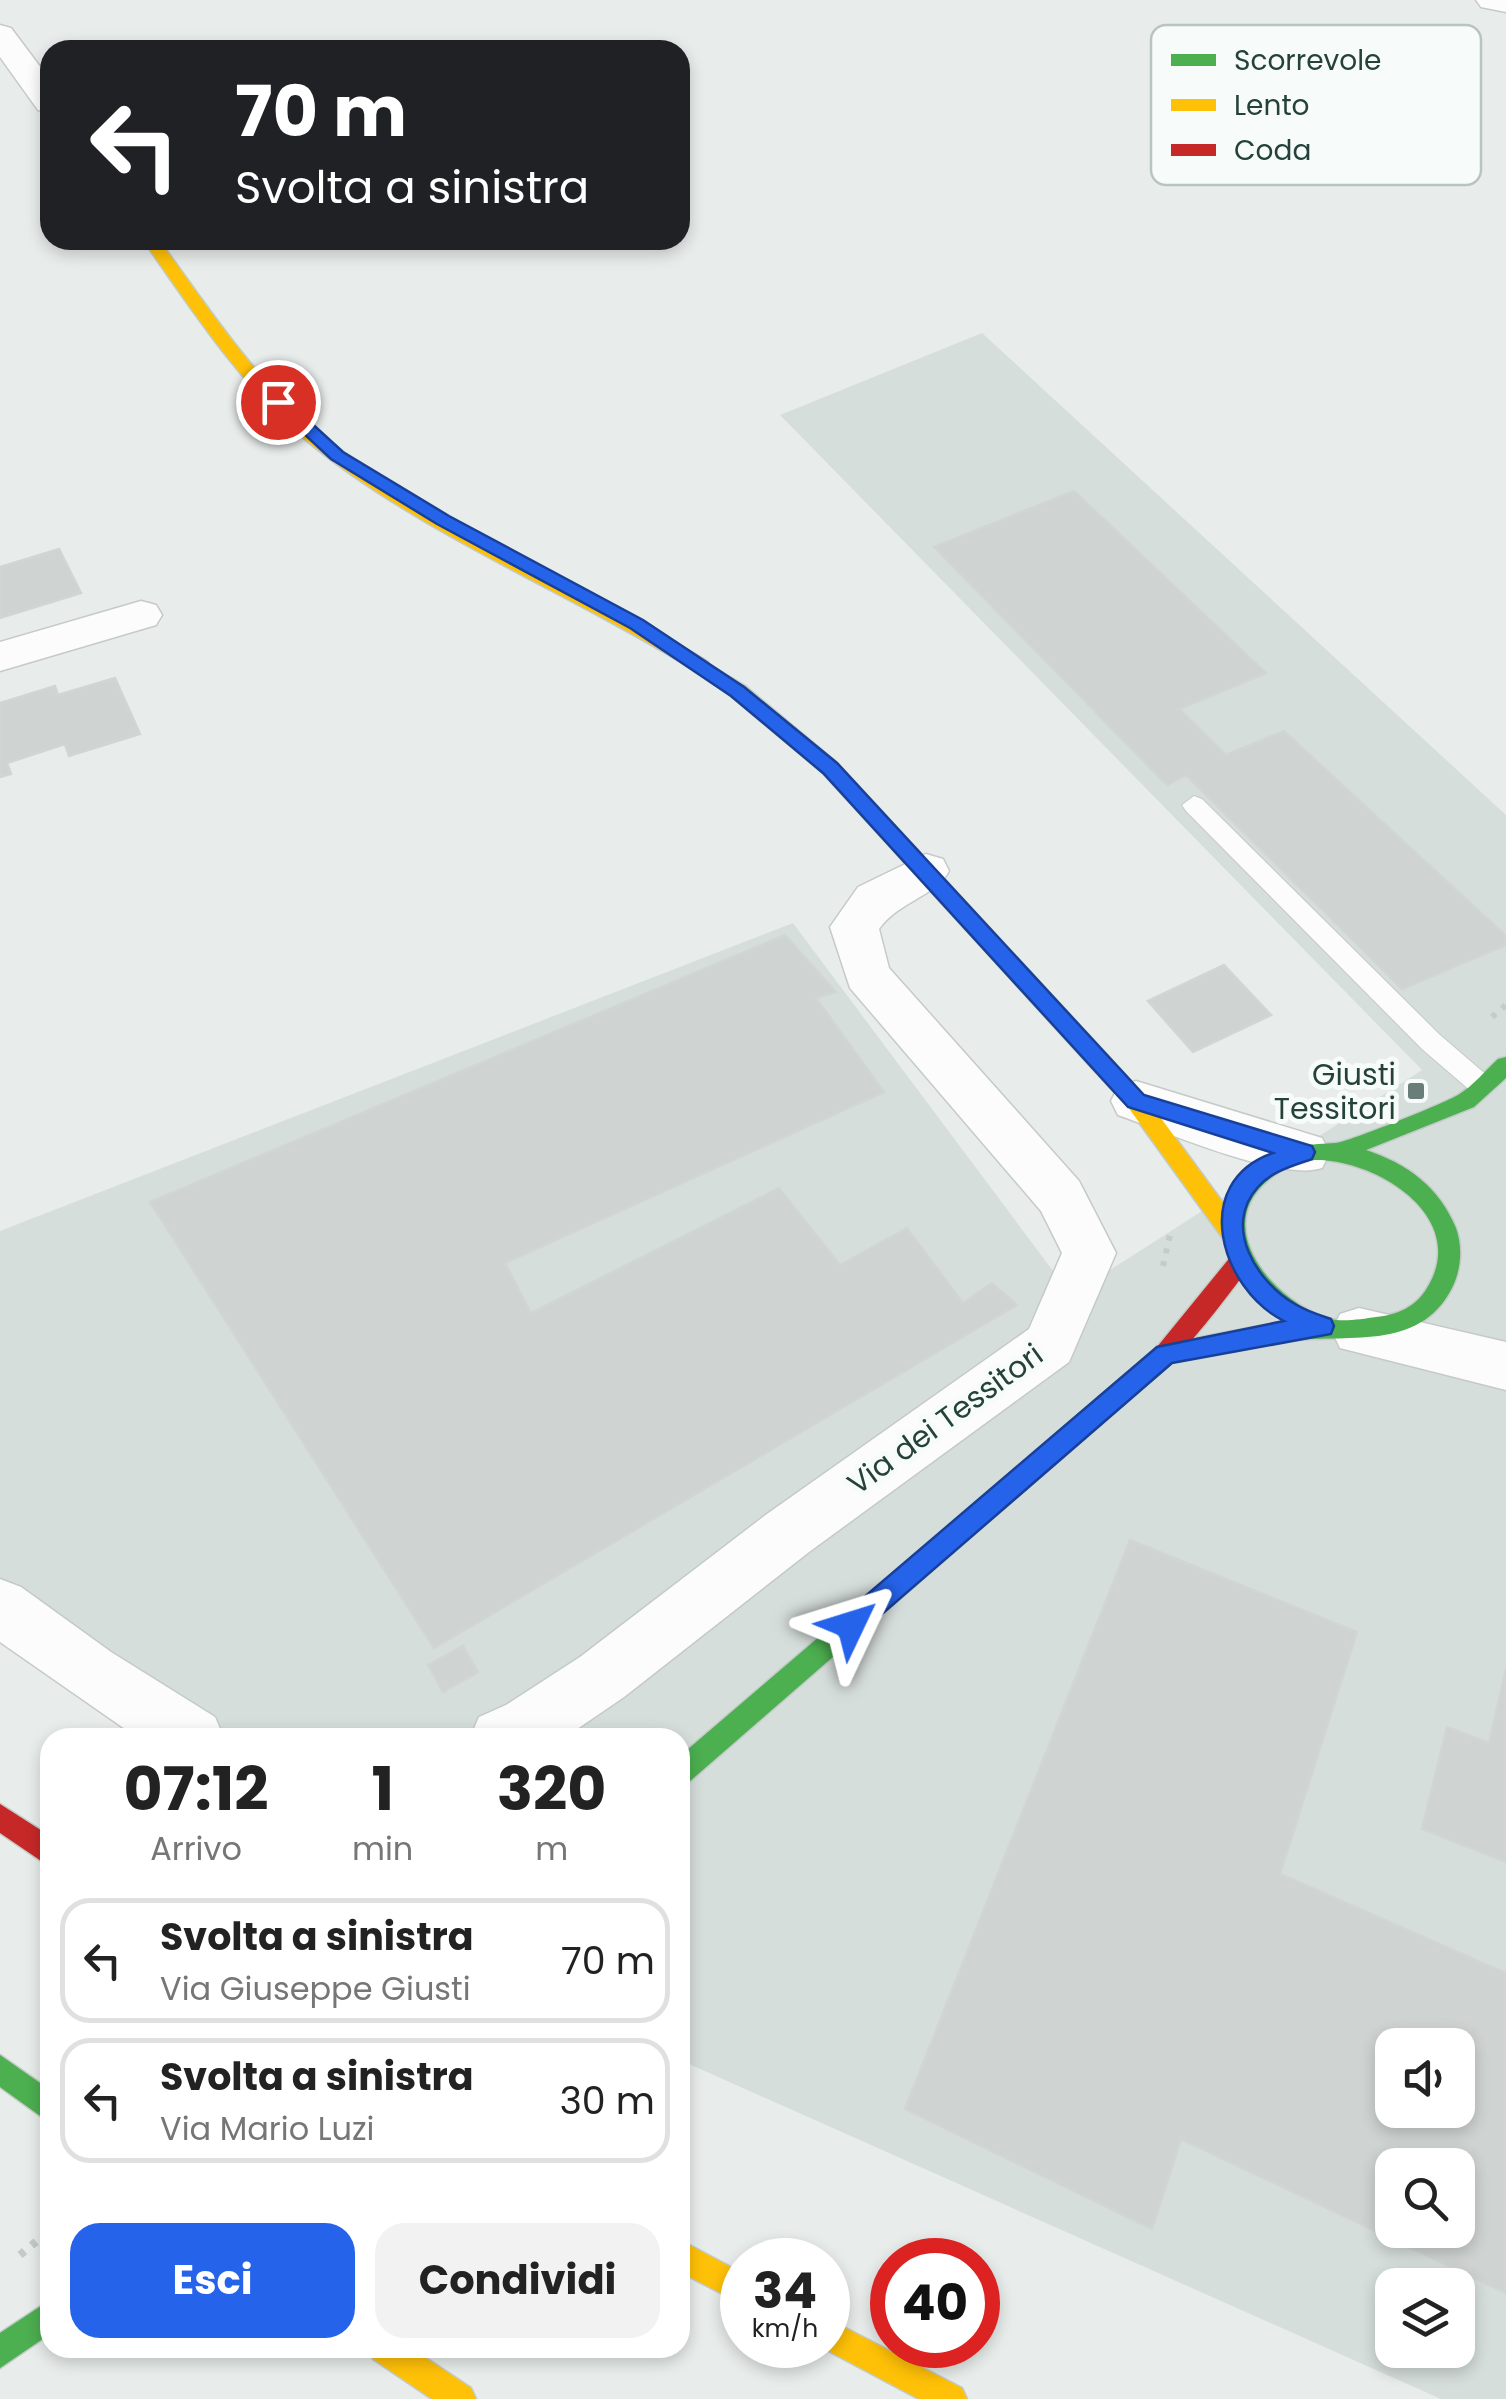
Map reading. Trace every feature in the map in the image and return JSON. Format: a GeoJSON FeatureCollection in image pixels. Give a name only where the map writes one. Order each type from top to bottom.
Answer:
{"type":"FeatureCollection","features":[{"type":"Feature","properties":{"kind":"main road"},"geometry":{"type":"LineString","coordinates":[[157,250],[249,374],[337,456],[443,520],[636,624],[738,691],[830,768],[1136,1101],[1232,1233]]}},
{"type":"Feature","properties":{"kind":"main road"},"geometry":{"type":"LineString","coordinates":[[1341,1329],[1287,1312],[1258,1290],[1240,1262],[1232,1233],[1234,1204],[1250,1180],[1274,1162],[1322,1152],[1474,1093],[1506,1065]]}},
{"type":"Feature","properties":{"kind":"main road"},"geometry":{"type":"LineString","coordinates":[[1452,1134],[1474,1093]]}},
{"type":"Feature","properties":{"kind":"main road"},"geometry":{"type":"LineString","coordinates":[[1165,1354],[1251,1336],[1394,1326],[1422,1311],[1443,1288],[1450,1260],[1446,1230],[1433,1193],[1375,1160],[1322,1152]]}},
{"type":"Feature","properties":{"kind":"main road"},"geometry":{"type":"LineString","coordinates":[[690,1763],[1165,1354],[1240,1262]]}},
{"type":"Feature","properties":{"kind":"main road"},"geometry":{"type":"LineString","coordinates":[[0,1817],[40,1846]]}},
{"type":"Feature","properties":{"kind":"main road"},"geometry":{"type":"LineString","coordinates":[[0,2070],[40,2100]]}},
{"type":"Feature","properties":{"kind":"main road"},"geometry":{"type":"LineString","coordinates":[[690,2261],[720,2277]]}},
{"type":"Feature","properties":{"kind":"main road"},"geometry":{"type":"LineString","coordinates":[[0,2352],[40,2323]]}},
{"type":"Feature","properties":{"kind":"main road"},"geometry":{"type":"LineString","coordinates":[[850,2346],[950,2399]]}},
{"type":"Feature","properties":{"kind":"main road"},"geometry":{"type":"LineString","coordinates":[[399,2358],[460,2399]]}},
{"type":"Feature","properties":{"kind":"street"},"geometry":{"type":"LineString","coordinates":[[1492,0],[1506,3]]}},
{"type":"Feature","properties":{"kind":"street"},"geometry":{"type":"LineString","coordinates":[[0,35],[40,89]]}},
{"type":"Feature","properties":{"kind":"street"},"geometry":{"type":"LineString","coordinates":[[0,658],[141,615]]}},
{"type":"Feature","properties":{"kind":"street","name":"Via dei Tessitori"},"geometry":{"type":"LineString","coordinates":[[523,1728],[602,1677],[788,1533],[1050,1345],[1089,1253],[1060,1196],[867,975],[854,927],[876,899],[926,872]]}},
{"type":"Feature","properties":{"kind":"street"},"geometry":{"type":"LineString","coordinates":[[1136,1101],[1219,1130],[1322,1152]]}},
{"type":"Feature","properties":{"kind":"street"},"geometry":{"type":"LineString","coordinates":[[1341,1329],[1506,1366]]}},
{"type":"Feature","properties":{"kind":"street"},"geometry":{"type":"LineString","coordinates":[[0,1608],[177,1728]]}},
{"type":"Feature","properties":{"kind":"lane"},"geometry":{"type":"LineString","coordinates":[[1194,804],[1431,1042],[1474,1093]]}},
{"type":"Feature","properties":{"kind":"path"},"geometry":{"type":"LineString","coordinates":[[12,2262],[40,2238]]}},
{"type":"Feature","properties":{"kind":"shaded area"},"geometry":{"type":"Polygon","coordinates":[[[982,333],[1506,815],[1506,2399],[1441,2399],[690,2064],[690,1728],[200,1728],[0,1584],[0,1231],[793,923],[1071,1295],[1422,1070],[780,415],[982,333]]]}},
{"type":"Feature","properties":{"kind":"building"},"geometry":{"type":"Polygon","coordinates":[[[1074,491],[1266,673],[1179,709],[1226,755],[1284,731],[1506,936],[1506,945],[1402,989],[1186,775],[1167,785],[934,547],[1074,491]]]}},
{"type":"Feature","properties":{"kind":"building"},"geometry":{"type":"Polygon","coordinates":[[[59,549],[81,593],[0,618],[0,567],[59,549]]]}},
{"type":"Feature","properties":{"kind":"building"},"geometry":{"type":"Polygon","coordinates":[[[115,678],[140,734],[69,756],[65,744],[7,763],[11,774],[0,777],[0,703],[55,686],[58,695],[115,678]]]}},
{"type":"Feature","properties":{"kind":"building"},"geometry":{"type":"Polygon","coordinates":[[[785,935],[836,992],[816,998],[884,1092],[505,1263],[531,1313],[779,1188],[840,1265],[907,1228],[963,1303],[992,1283],[1017,1305],[434,1648],[150,1202],[785,935]]]}},
{"type":"Feature","properties":{"kind":"building"},"geometry":{"type":"Polygon","coordinates":[[[1224,965],[1271,1015],[1193,1052],[1148,1001],[1224,965]]]}},
{"type":"Feature","properties":{"kind":"building"},"geometry":{"type":"Polygon","coordinates":[[[1130,1540],[1357,1632],[1280,1874],[1506,1973],[1506,2293],[1475,2278],[1475,2268],[1453,2268],[1411,2248],[1475,2248],[1475,2148],[1375,2148],[1375,2231],[1181,2139],[1152,2229],[905,2109],[1130,1540]]]}},
{"type":"Feature","properties":{"kind":"building"},"geometry":{"type":"Polygon","coordinates":[[[463,1646],[478,1672],[443,1692],[428,1665],[463,1646]]]}},
{"type":"Feature","properties":{"kind":"building"},"geometry":{"type":"Polygon","coordinates":[[[1506,1669],[1506,1862],[1422,1829],[1447,1727],[1489,1743],[1506,1669]]]}},
{"type":"Feature","properties":{"kind":"traffic: fast"},"geometry":{"type":"LineString","coordinates":[[701,666],[738,691],[830,768],[1100,1062]]}},
{"type":"Feature","properties":{"kind":"traffic: fast"},"geometry":{"type":"LineString","coordinates":[[1339,1152],[1466,1101],[1506,1065]]}},
{"type":"Feature","properties":{"kind":"traffic: fast"},"geometry":{"type":"LineString","coordinates":[[1165,1354],[1293,1330],[1377,1327],[1397,1323],[1431,1303],[1442,1284],[1449,1254],[1446,1232],[1430,1203],[1414,1185],[1383,1166],[1343,1153],[1315,1151],[1272,1164],[1255,1179],[1242,1196],[1235,1236],[1251,1277],[1269,1296],[1322,1326]]}},
{"type":"Feature","properties":{"kind":"traffic: fast"},"geometry":{"type":"LineString","coordinates":[[690,1764],[1132,1383]]}},
{"type":"Feature","properties":{"kind":"traffic: fast"},"geometry":{"type":"LineString","coordinates":[[0,2069],[40,2100]]}},
{"type":"Feature","properties":{"kind":"traffic: fast"},"geometry":{"type":"LineString","coordinates":[[0,2352],[40,2322]]}},
{"type":"Feature","properties":{"kind":"traffic: slow"},"geometry":{"type":"LineString","coordinates":[[158,250],[260,384],[339,457],[427,513],[701,666]]}},
{"type":"Feature","properties":{"kind":"traffic: slow"},"geometry":{"type":"LineString","coordinates":[[1100,1062],[1136,1101],[1232,1233]]}},
{"type":"Feature","properties":{"kind":"traffic: slow"},"geometry":{"type":"LineString","coordinates":[[690,2260],[720,2277]]}},
{"type":"Feature","properties":{"kind":"traffic: slow"},"geometry":{"type":"LineString","coordinates":[[850,2346],[951,2399]]}},
{"type":"Feature","properties":{"kind":"traffic: slow"},"geometry":{"type":"LineString","coordinates":[[399,2358],[460,2399]]}},
{"type":"Feature","properties":{"kind":"traffic: jam"},"geometry":{"type":"LineString","coordinates":[[1132,1383],[1165,1354],[1240,1262]]}},
{"type":"Feature","properties":{"kind":"traffic: jam"},"geometry":{"type":"LineString","coordinates":[[0,1817],[40,1846]]}},
{"type":"Feature","properties":{"kind":"place","name":"Giusti Tessitori"},"geometry":{"type":"Point","coordinates":[1416,1091]}},
{"type":"Feature","properties":{"kind":"route"},"geometry":{"type":"LineString","coordinates":[[278,402],[337,456],[443,520],[636,624],[738,691],[830,768],[1136,1101],[1219,1130],[1304,1152],[1274,1162],[1250,1180],[1234,1204],[1232,1233],[1240,1262],[1258,1290],[1287,1312],[1322,1326],[1165,1354],[851,1625]]}}]}
